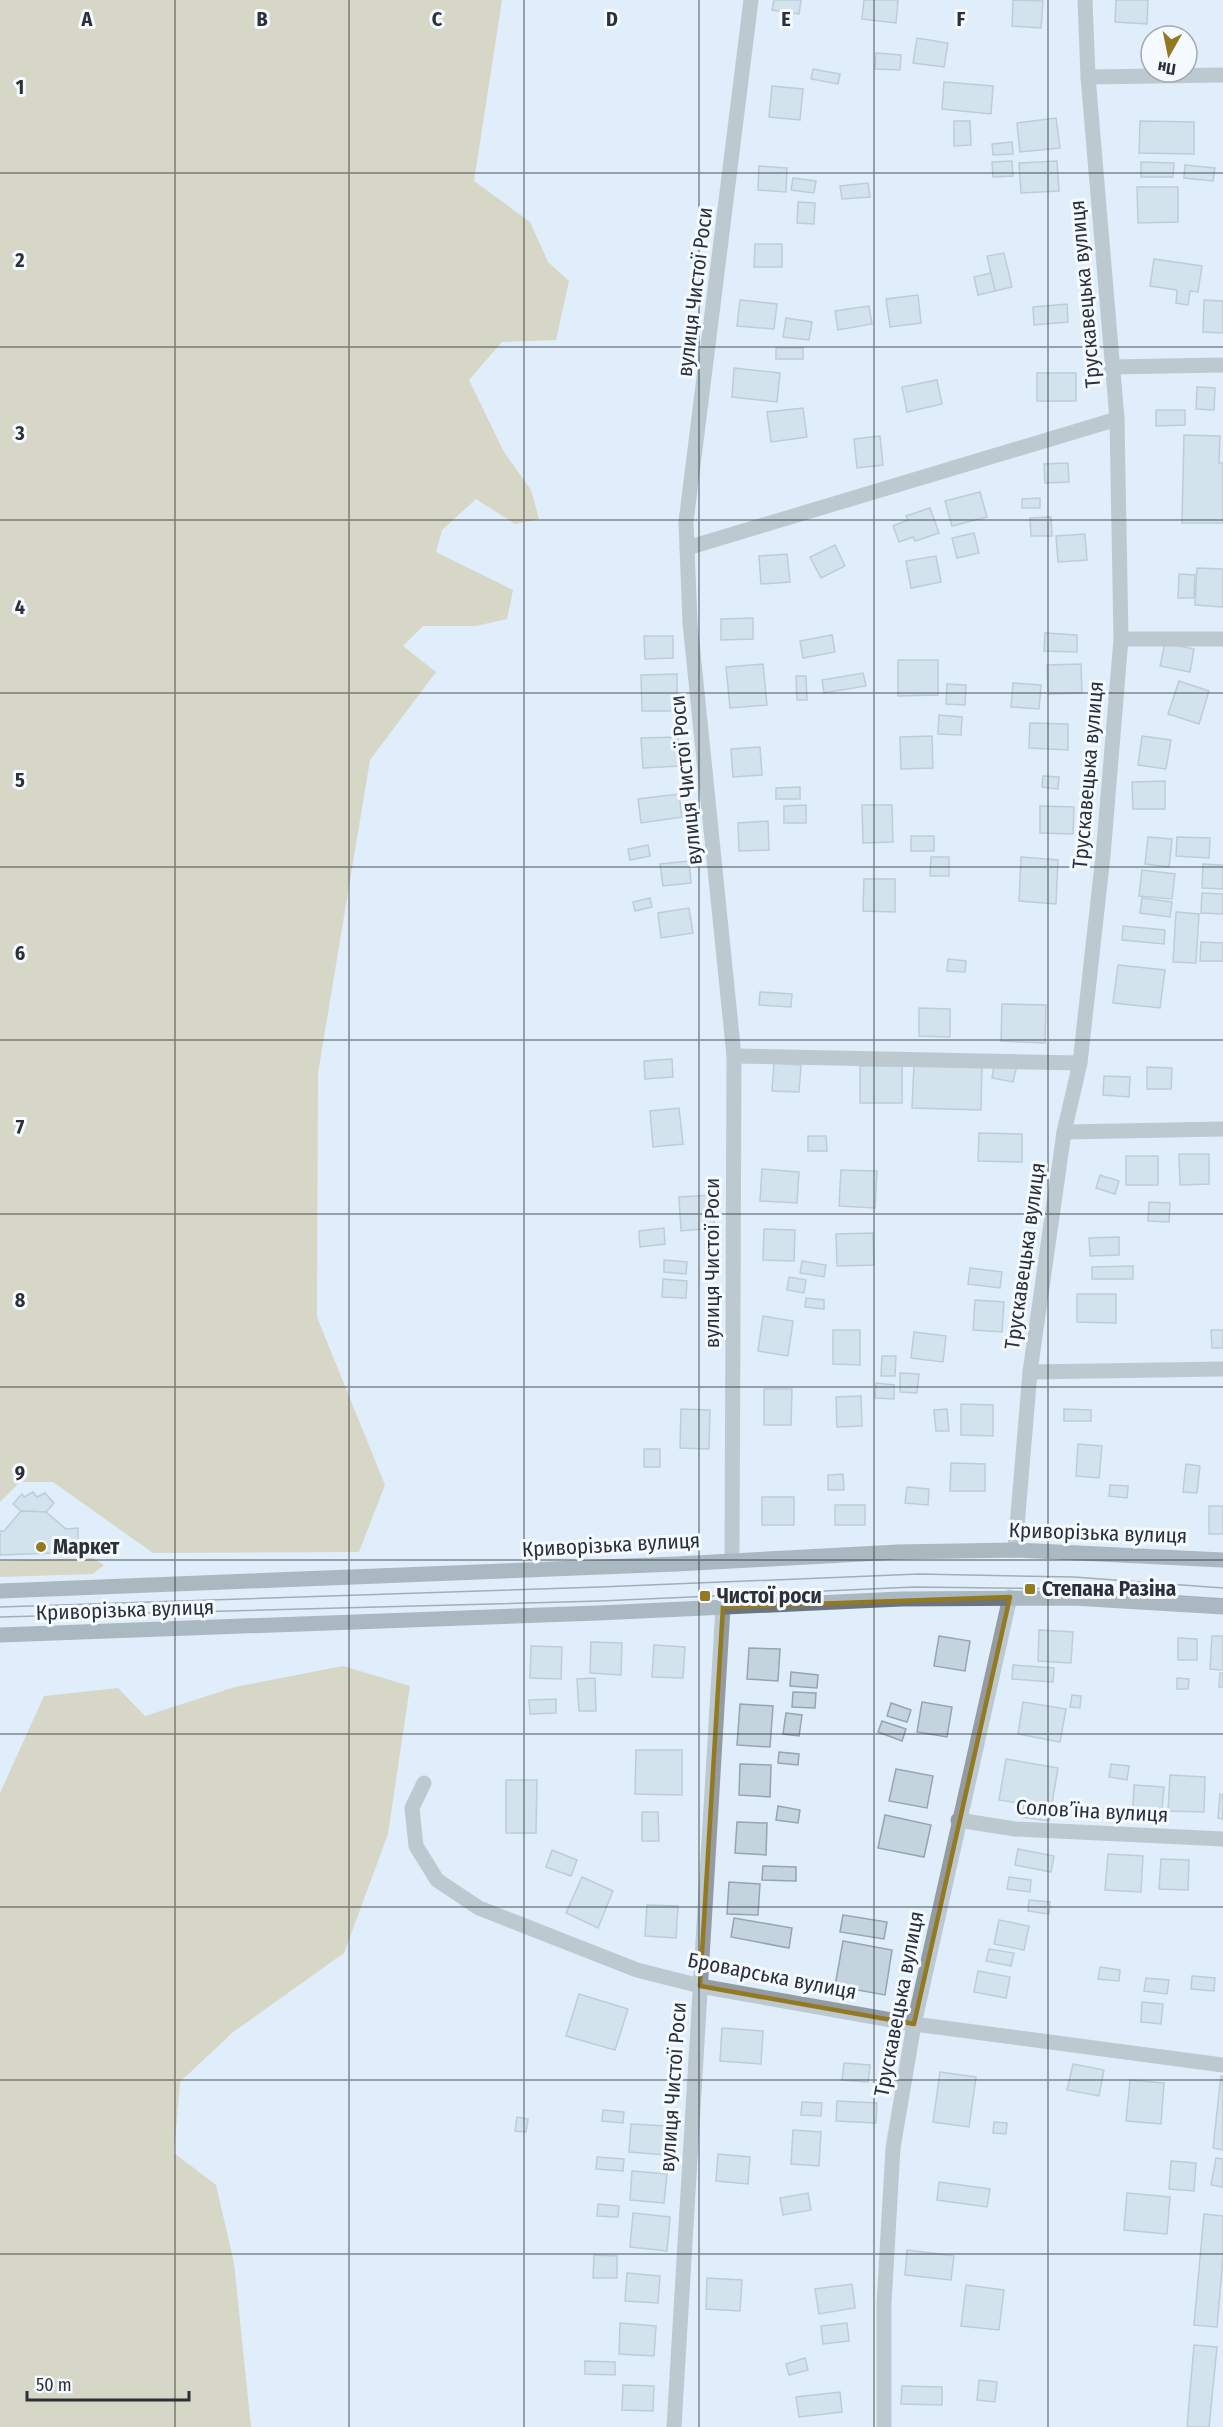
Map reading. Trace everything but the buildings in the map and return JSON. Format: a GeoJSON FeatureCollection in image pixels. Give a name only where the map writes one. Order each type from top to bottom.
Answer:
{"type":"FeatureCollection","features":[{"type":"Feature","properties":{"kind":"main road","name":"Криворізька вулиця"},"geometry":{"type":"LineString","coordinates":[[0,1591],[1015,1550],[1223,1560]]}},
{"type":"Feature","properties":{"kind":"main road","name":"Криворізька вулиця"},"geometry":{"type":"LineString","coordinates":[[0,1635],[1010,1597],[1223,1607]]}},
{"type":"Feature","properties":{"kind":"street","name":"вулиця Чистої Роси"},"geometry":{"type":"LineString","coordinates":[[732,1560],[734,1056],[690,623],[686,522],[751,0]]}},
{"type":"Feature","properties":{"kind":"street","name":"Трускавецька вулиця"},"geometry":{"type":"LineString","coordinates":[[1015,1550],[1030,1372],[1064,1132],[1080,1063],[1103,856],[1121,639],[1117,419],[1088,77],[1085,0]]}},
{"type":"Feature","properties":{"kind":"street"},"geometry":{"type":"LineString","coordinates":[[1088,77],[1223,75]]}},
{"type":"Feature","properties":{"kind":"street"},"geometry":{"type":"LineString","coordinates":[[1111,367],[1223,365]]}},
{"type":"Feature","properties":{"kind":"street"},"geometry":{"type":"LineString","coordinates":[[687,548],[1117,419]]}},
{"type":"Feature","properties":{"kind":"street"},"geometry":{"type":"LineString","coordinates":[[1121,639],[1223,639]]}},
{"type":"Feature","properties":{"kind":"street"},"geometry":{"type":"LineString","coordinates":[[734,1056],[1080,1063]]}},
{"type":"Feature","properties":{"kind":"street"},"geometry":{"type":"LineString","coordinates":[[1064,1132],[1223,1129]]}},
{"type":"Feature","properties":{"kind":"street"},"geometry":{"type":"LineString","coordinates":[[1030,1372],[1223,1370]]}},
{"type":"Feature","properties":{"kind":"street","name":"Трускавецька вулиця"},"geometry":{"type":"LineString","coordinates":[[884,2427],[884,2304],[893,2148],[914,2024],[958,1820],[1010,1597]]}},
{"type":"Feature","properties":{"kind":"street","name":"вулиця Чистої Роси"},"geometry":{"type":"LineString","coordinates":[[674,2427],[723,1607]]}},
{"type":"Feature","properties":{"kind":"street","name":"Броварська вулиця"},"geometry":{"type":"LineString","coordinates":[[423,1783],[412,1808],[416,1846],[437,1880],[479,1908],[637,1970],[700,1986],[914,2024],[1223,2065]]}},
{"type":"Feature","properties":{"kind":"street","name":"Соловʼїна вулиця"},"geometry":{"type":"LineString","coordinates":[[958,1820],[1015,1829],[1223,1839]]}},
{"type":"Feature","properties":{"kind":"highlighted area"},"geometry":{"type":"Polygon","coordinates":[[[1010,1597],[914,2024],[700,1986],[723,1607],[1010,1597]]]}},
{"type":"Feature","properties":{"kind":"shaded area"},"geometry":{"type":"Polygon","coordinates":[[[0,0],[502,0],[474,181],[530,222],[548,262],[569,281],[556,340],[502,342],[469,380],[504,452],[531,490],[539,519],[515,524],[476,499],[442,530],[436,552],[513,590],[507,619],[476,626],[423,626],[403,646],[436,672],[370,760],[318,1073],[317,1317],[385,1485],[359,1552],[153,1553],[53,1482],[20,1482],[0,1502],[0,0]]]}},
{"type":"Feature","properties":{"kind":"shaded area"},"geometry":{"type":"Polygon","coordinates":[[[92,1558],[104,1565],[93,1574],[0,1577],[0,1561],[92,1558]]]}},
{"type":"Feature","properties":{"kind":"shaded area"},"geometry":{"type":"Polygon","coordinates":[[[343,1666],[410,1686],[388,1834],[344,1953],[232,2033],[180,2082],[174,2153],[216,2185],[234,2263],[251,2427],[0,2427],[0,1793],[44,1696],[118,1688],[145,1716],[235,1687],[343,1666]]]}},
{"type":"Feature","properties":{"kind":"tram line"},"geometry":{"type":"LineString","coordinates":[[0,1607],[919,1574],[1074,1577],[1223,1588]]}},
{"type":"Feature","properties":{"kind":"tram line"},"geometry":{"type":"LineString","coordinates":[[0,1617],[600,1601],[915,1587],[1074,1589],[1223,1599]]}},
{"type":"Feature","properties":{"kind":"place","name":"Маркет"},"geometry":{"type":"Point","coordinates":[41,1547]}},
{"type":"Feature","properties":{"kind":"place","name":"Степана Разіна"},"geometry":{"type":"Point","coordinates":[1030,1589]}},
{"type":"Feature","properties":{"kind":"place","name":"Чистої роси"},"geometry":{"type":"Point","coordinates":[705,1596]}}]}
